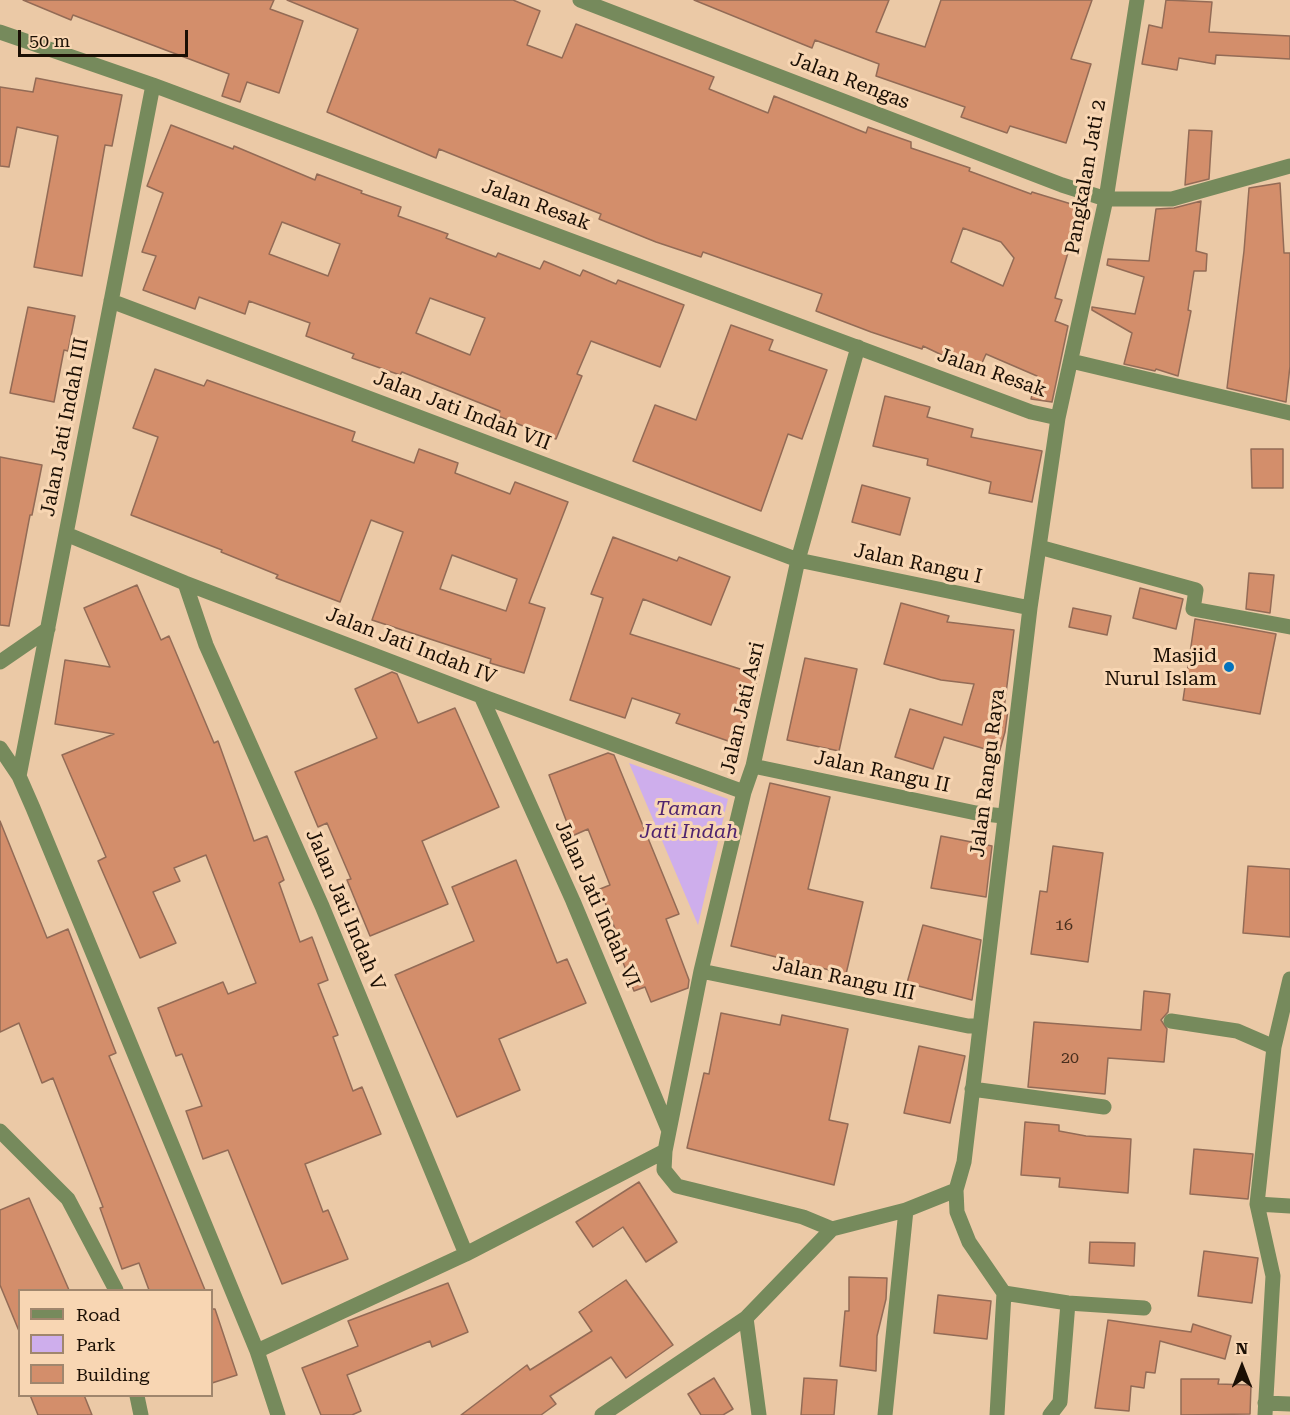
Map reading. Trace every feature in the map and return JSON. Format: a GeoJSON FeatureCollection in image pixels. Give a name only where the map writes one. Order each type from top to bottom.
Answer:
{"type":"FeatureCollection","features":[{"type":"Feature","properties":{"kind":"street","name":"Jalan Rengas"},"geometry":{"type":"LineString","coordinates":[[580,0],[1062,185],[1106,199],[1172,199],[1290,166]]}},
{"type":"Feature","properties":{"kind":"street","name":"Pangkalan Jati 2"},"geometry":{"type":"LineString","coordinates":[[1071,361],[1106,199],[1137,0]]}},
{"type":"Feature","properties":{"kind":"street","name":"Jalan Resak"},"geometry":{"type":"LineString","coordinates":[[0,32],[153,85],[1031,412],[1058,418]]}},
{"type":"Feature","properties":{"kind":"street","name":"Jalan Jati Indah III"},"geometry":{"type":"LineString","coordinates":[[19,776],[153,85]]}},
{"type":"Feature","properties":{"kind":"street","name":"Jalan Jati Indah VII"},"geometry":{"type":"LineString","coordinates":[[111,301],[798,560]]}},
{"type":"Feature","properties":{"kind":"street","name":"Jalan Jati Asri"},"geometry":{"type":"LineString","coordinates":[[665,1151],[701,971],[744,792],[753,766],[798,560],[858,347]]}},
{"type":"Feature","properties":{"kind":"street"},"geometry":{"type":"LineString","coordinates":[[1071,361],[1290,413]]}},
{"type":"Feature","properties":{"kind":"street","name":"Jalan Rangu Raya"},"geometry":{"type":"LineString","coordinates":[[956,1190],[964,1162],[1003,816],[1030,608],[1058,418],[1071,361]]}},
{"type":"Feature","properties":{"kind":"street","name":"Jalan Jati Indah IV"},"geometry":{"type":"LineString","coordinates":[[66,534],[185,583],[481,696],[744,792]]}},
{"type":"Feature","properties":{"kind":"street"},"geometry":{"type":"LineString","coordinates":[[1039,547],[1196,590],[1193,609],[1290,627]]}},
{"type":"Feature","properties":{"kind":"street","name":"Jalan Rangu I"},"geometry":{"type":"LineString","coordinates":[[798,560],[1030,608]]}},
{"type":"Feature","properties":{"kind":"street","name":"Jalan Jati Indah V"},"geometry":{"type":"LineString","coordinates":[[185,583],[206,645],[322,906],[466,1254]]}},
{"type":"Feature","properties":{"kind":"street"},"geometry":{"type":"LineString","coordinates":[[0,662],[48,628]]}},
{"type":"Feature","properties":{"kind":"street","name":"Jalan Jati Indah VI"},"geometry":{"type":"LineString","coordinates":[[481,696],[588,934],[669,1132]]}},
{"type":"Feature","properties":{"kind":"street"},"geometry":{"type":"LineString","coordinates":[[0,748],[19,776],[257,1351],[278,1415]]}},
{"type":"Feature","properties":{"kind":"street","name":"Jalan Rangu II"},"geometry":{"type":"LineString","coordinates":[[753,766],[976,813],[1003,816]]}},
{"type":"Feature","properties":{"kind":"street","name":"Jalan Rangu III"},"geometry":{"type":"LineString","coordinates":[[701,971],[968,1026],[979,1026]]}},
{"type":"Feature","properties":{"kind":"street"},"geometry":{"type":"LineString","coordinates":[[1290,979],[1275,1047],[1257,1204],[1273,1276],[1265,1409],[1290,1404]]}},
{"type":"Feature","properties":{"kind":"street"},"geometry":{"type":"LineString","coordinates":[[1172,1021],[1237,1031],[1275,1047]]}},
{"type":"Feature","properties":{"kind":"street"},"geometry":{"type":"LineString","coordinates":[[972,1089],[1104,1107]]}},
{"type":"Feature","properties":{"kind":"street"},"geometry":{"type":"LineString","coordinates":[[0,1131],[68,1199],[115,1289]]}},
{"type":"Feature","properties":{"kind":"street"},"geometry":{"type":"LineString","coordinates":[[257,1351],[466,1254],[665,1151]]}},
{"type":"Feature","properties":{"kind":"street"},"geometry":{"type":"LineString","coordinates":[[665,1151],[664,1170],[678,1186],[803,1217],[832,1229]]}},
{"type":"Feature","properties":{"kind":"street"},"geometry":{"type":"LineString","coordinates":[[602,1415],[746,1318],[832,1229],[906,1210],[956,1190],[957,1212],[969,1242],[1004,1293],[997,1415]]}},
{"type":"Feature","properties":{"kind":"street"},"geometry":{"type":"LineString","coordinates":[[1257,1204],[1290,1206]]}},
{"type":"Feature","properties":{"kind":"street"},"geometry":{"type":"LineString","coordinates":[[885,1415],[906,1210]]}},
{"type":"Feature","properties":{"kind":"street"},"geometry":{"type":"LineString","coordinates":[[1004,1293],[1068,1303],[1144,1308]]}},
{"type":"Feature","properties":{"kind":"street"},"geometry":{"type":"LineString","coordinates":[[1050,1415],[1060,1402],[1068,1303]]}},
{"type":"Feature","properties":{"kind":"street"},"geometry":{"type":"LineString","coordinates":[[746,1318],[759,1415]]}},
{"type":"Feature","properties":{"kind":"street"},"geometry":{"type":"LineString","coordinates":[[137,1397],[141,1415]]}},
{"type":"Feature","properties":{"kind":"green space","name":"Taman Jati Indah"},"geometry":{"type":"Polygon","coordinates":[[[629,763],[728,799],[698,925],[629,763]]]}},
{"type":"Feature","properties":{"kind":"building"},"geometry":{"type":"Polygon","coordinates":[[[23,0],[274,0],[270,9],[303,21],[279,93],[247,82],[240,102],[222,96],[229,74],[73,15],[71,20],[23,0]]]}},
{"type":"Feature","properties":{"kind":"building"},"geometry":{"type":"Polygon","coordinates":[[[287,0],[513,0],[540,11],[527,45],[562,58],[576,24],[714,77],[709,89],[768,113],[774,96],[866,133],[868,127],[911,142],[911,148],[970,168],[969,171],[1031,194],[1032,192],[1081,207],[1055,298],[1062,300],[1055,321],[1068,326],[1052,402],[1031,399],[1037,376],[986,354],[978,372],[923,346],[922,349],[816,311],[822,294],[703,252],[701,257],[656,242],[599,219],[601,214],[439,149],[436,158],[327,112],[358,29],[287,0]],[[963,228],[951,262],[1003,286],[1014,258],[1001,242],[963,228]]]}},
{"type":"Feature","properties":{"kind":"building"},"geometry":{"type":"Polygon","coordinates":[[[694,0],[889,0],[876,32],[925,47],[941,0],[1092,0],[1071,59],[1091,64],[1066,143],[1010,126],[1007,133],[961,117],[965,107],[876,76],[879,64],[815,40],[812,48],[694,0]]]}},
{"type":"Feature","properties":{"kind":"building"},"geometry":{"type":"Polygon","coordinates":[[[1166,0],[1212,2],[1209,32],[1290,36],[1290,59],[1216,55],[1215,64],[1179,58],[1177,70],[1142,64],[1149,25],[1162,28],[1166,0]]]}},
{"type":"Feature","properties":{"kind":"building"},"geometry":{"type":"Polygon","coordinates":[[[36,78],[122,95],[112,146],[105,145],[82,276],[34,267],[58,136],[17,127],[9,167],[0,166],[0,87],[33,92],[36,78]]]}},
{"type":"Feature","properties":{"kind":"building"},"geometry":{"type":"Polygon","coordinates":[[[171,125],[233,149],[234,146],[315,180],[317,174],[362,191],[361,193],[401,207],[398,216],[448,234],[446,238],[496,257],[498,253],[540,269],[544,261],[580,276],[583,270],[616,284],[618,280],[684,305],[660,367],[591,341],[577,374],[582,376],[556,439],[498,416],[500,411],[455,393],[402,372],[400,375],[352,358],[354,354],[306,336],[310,323],[249,301],[245,314],[199,297],[195,309],[143,290],[156,256],[142,252],[163,193],[147,186],[171,125]],[[282,222],[269,254],[328,276],[340,244],[282,222]],[[430,298],[416,333],[470,355],[485,318],[430,298]]]}},
{"type":"Feature","properties":{"kind":"building"},"geometry":{"type":"Polygon","coordinates":[[[1189,130],[1212,131],[1209,179],[1185,185],[1189,130]]]}},
{"type":"Feature","properties":{"kind":"building"},"geometry":{"type":"Polygon","coordinates":[[[1280,183],[1284,253],[1290,253],[1290,366],[1286,402],[1227,388],[1244,251],[1249,188],[1280,183]]]}},
{"type":"Feature","properties":{"kind":"building"},"geometry":{"type":"Polygon","coordinates":[[[1201,201],[1196,251],[1207,254],[1206,271],[1194,271],[1188,310],[1191,311],[1178,376],[1156,369],[1155,371],[1124,364],[1132,333],[1092,310],[1092,307],[1135,314],[1144,277],[1107,265],[1108,259],[1149,261],[1156,209],[1174,208],[1201,201]]]}},
{"type":"Feature","properties":{"kind":"building"},"geometry":{"type":"Polygon","coordinates":[[[28,307],[75,316],[68,351],[64,350],[54,402],[10,393],[28,307]]]}},
{"type":"Feature","properties":{"kind":"building"},"geometry":{"type":"Polygon","coordinates":[[[731,325],[773,340],[769,350],[827,370],[802,439],[788,434],[761,511],[633,461],[655,405],[696,420],[731,325]]]}},
{"type":"Feature","properties":{"kind":"building"},"geometry":{"type":"Polygon","coordinates":[[[155,369],[204,386],[207,380],[355,432],[352,441],[414,463],[419,449],[458,463],[455,473],[510,494],[515,482],[568,502],[529,603],[545,608],[524,673],[490,663],[491,659],[372,620],[403,532],[371,520],[340,602],[276,578],[278,575],[221,552],[222,550],[131,515],[158,437],[133,428],[155,369]],[[452,555],[440,589],[506,611],[517,579],[452,555]]]}},
{"type":"Feature","properties":{"kind":"building"},"geometry":{"type":"Polygon","coordinates":[[[885,396],[930,407],[927,417],[973,429],[971,437],[1042,451],[1032,502],[989,493],[991,482],[927,465],[928,459],[873,446],[885,396]]]}},
{"type":"Feature","properties":{"kind":"building"},"geometry":{"type":"Polygon","coordinates":[[[1251,449],[1283,449],[1283,488],[1252,488],[1251,449]]]}},
{"type":"Feature","properties":{"kind":"building"},"geometry":{"type":"Polygon","coordinates":[[[0,457],[42,465],[9,626],[0,625],[0,457]]]}},
{"type":"Feature","properties":{"kind":"building"},"geometry":{"type":"Polygon","coordinates":[[[862,485],[910,498],[900,535],[852,522],[862,485]]]}},
{"type":"Feature","properties":{"kind":"building"},"geometry":{"type":"Polygon","coordinates":[[[613,537],[677,561],[679,557],[730,577],[711,625],[643,599],[630,634],[759,675],[734,743],[676,723],[680,714],[632,698],[625,718],[570,700],[603,598],[591,594],[613,537]]]}},
{"type":"Feature","properties":{"kind":"building"},"geometry":{"type":"Polygon","coordinates":[[[1249,573],[1274,575],[1270,613],[1246,609],[1249,573]]]}},
{"type":"Feature","properties":{"kind":"building"},"geometry":{"type":"Polygon","coordinates":[[[137,585],[161,640],[169,636],[214,743],[218,741],[254,841],[267,836],[284,880],[279,883],[300,942],[312,937],[328,980],[318,984],[338,1035],[333,1037],[353,1091],[362,1087],[381,1134],[305,1164],[323,1212],[328,1210],[348,1259],[282,1284],[228,1150],[203,1159],[186,1111],[202,1106],[182,1054],[176,1056],[158,1008],[223,982],[228,994],[256,983],[206,855],[174,868],[180,881],[153,892],[176,943],[140,958],[98,861],[106,857],[62,755],[114,734],[55,724],[65,660],[110,667],[84,608],[137,585]]]}},
{"type":"Feature","properties":{"kind":"building"},"geometry":{"type":"Polygon","coordinates":[[[1140,588],[1183,599],[1176,629],[1133,618],[1140,588]]]}},
{"type":"Feature","properties":{"kind":"building"},"geometry":{"type":"Polygon","coordinates":[[[901,603],[949,616],[947,622],[1014,630],[1004,709],[1008,710],[999,753],[944,737],[933,769],[895,757],[910,709],[962,725],[974,684],[941,680],[884,664],[901,603]]]}},
{"type":"Feature","properties":{"kind":"building"},"geometry":{"type":"Polygon","coordinates":[[[1073,608],[1111,616],[1107,635],[1069,627],[1073,608]]]}},
{"type":"Feature","properties":{"kind":"building","name":"Masjid Nurul Islam"},"geometry":{"type":"Polygon","coordinates":[[[1195,619],[1276,634],[1260,714],[1183,700],[1195,619]]]}},
{"type":"Feature","properties":{"kind":"building"},"geometry":{"type":"Polygon","coordinates":[[[805,658],[857,669],[839,751],[787,740],[805,658]]]}},
{"type":"Feature","properties":{"kind":"building"},"geometry":{"type":"Polygon","coordinates":[[[392,672],[397,674],[418,723],[455,708],[499,807],[422,841],[448,904],[370,936],[347,880],[351,879],[327,823],[318,827],[295,772],[377,738],[355,689],[392,672]]]}},
{"type":"Feature","properties":{"kind":"building"},"geometry":{"type":"Polygon","coordinates":[[[608,753],[614,755],[679,914],[666,919],[689,980],[688,988],[651,1002],[645,987],[634,991],[616,944],[620,942],[600,889],[610,885],[588,829],[572,836],[549,775],[608,753]]]}},
{"type":"Feature","properties":{"kind":"building"},"geometry":{"type":"Polygon","coordinates":[[[770,783],[830,797],[808,889],[863,902],[846,974],[731,946],[770,783]]]}},
{"type":"Feature","properties":{"kind":"building"},"geometry":{"type":"Polygon","coordinates":[[[0,821],[47,938],[68,929],[116,1053],[109,1056],[205,1289],[149,1289],[139,1263],[122,1269],[100,1208],[103,1207],[53,1078],[42,1083],[19,1023],[0,1032],[0,821]]]}},
{"type":"Feature","properties":{"kind":"building"},"geometry":{"type":"Polygon","coordinates":[[[941,836],[992,846],[986,897],[931,888],[941,836]]]}},
{"type":"Feature","properties":{"kind":"building"},"geometry":{"type":"Polygon","coordinates":[[[1053,846],[1103,853],[1088,962],[1031,954],[1040,891],[1047,892],[1053,846]]]}},
{"type":"Feature","properties":{"kind":"building"},"geometry":{"type":"Polygon","coordinates":[[[516,860],[557,963],[567,959],[586,1003],[499,1039],[520,1090],[457,1117],[395,975],[474,941],[452,887],[516,860]]]}},
{"type":"Feature","properties":{"kind":"building"},"geometry":{"type":"Polygon","coordinates":[[[1248,866],[1290,869],[1290,937],[1243,933],[1248,866]]]}},
{"type":"Feature","properties":{"kind":"building"},"geometry":{"type":"Polygon","coordinates":[[[923,925],[981,940],[972,1000],[907,983],[923,925]]]}},
{"type":"Feature","properties":{"kind":"building"},"geometry":{"type":"Polygon","coordinates":[[[1144,991],[1170,994],[1168,1012],[1161,1020],[1167,1029],[1164,1062],[1108,1058],[1105,1094],[1028,1087],[1034,1022],[1141,1030],[1144,991]]]}},
{"type":"Feature","properties":{"kind":"building"},"geometry":{"type":"Polygon","coordinates":[[[721,1013],[780,1025],[782,1015],[848,1029],[829,1120],[848,1124],[834,1185],[687,1148],[704,1073],[709,1074],[721,1013]]]}},
{"type":"Feature","properties":{"kind":"building"},"geometry":{"type":"Polygon","coordinates":[[[919,1046],[965,1056],[950,1123],[904,1113],[919,1046]]]}},
{"type":"Feature","properties":{"kind":"building"},"geometry":{"type":"Polygon","coordinates":[[[1025,1122],[1059,1125],[1059,1131],[1086,1136],[1131,1139],[1128,1193],[1059,1187],[1060,1178],[1021,1175],[1025,1122]]]}},
{"type":"Feature","properties":{"kind":"building"},"geometry":{"type":"Polygon","coordinates":[[[1194,1149],[1253,1154],[1248,1199],[1190,1194],[1194,1149]]]}},
{"type":"Feature","properties":{"kind":"building"},"geometry":{"type":"Polygon","coordinates":[[[639,1182],[677,1242],[646,1262],[623,1227],[593,1247],[576,1222],[639,1182]]]}},
{"type":"Feature","properties":{"kind":"building"},"geometry":{"type":"Polygon","coordinates":[[[29,1198],[69,1289],[18,1289],[18,1329],[0,1285],[0,1210],[29,1198]]]}},
{"type":"Feature","properties":{"kind":"building"},"geometry":{"type":"Polygon","coordinates":[[[1090,1242],[1135,1243],[1134,1266],[1089,1263],[1090,1242]]]}},
{"type":"Feature","properties":{"kind":"building"},"geometry":{"type":"Polygon","coordinates":[[[1204,1251],[1258,1258],[1252,1303],[1198,1296],[1204,1251]]]}},
{"type":"Feature","properties":{"kind":"building"},"geometry":{"type":"Polygon","coordinates":[[[849,1277],[887,1278],[886,1299],[877,1336],[876,1371],[840,1366],[845,1311],[849,1311],[849,1277]]]}},
{"type":"Feature","properties":{"kind":"building"},"geometry":{"type":"Polygon","coordinates":[[[626,1280],[673,1345],[626,1378],[611,1357],[550,1396],[556,1404],[541,1415],[461,1415],[527,1365],[530,1370],[592,1331],[579,1312],[626,1280]]]}},
{"type":"Feature","properties":{"kind":"building"},"geometry":{"type":"Polygon","coordinates":[[[448,1283],[468,1332],[432,1347],[430,1341],[347,1375],[361,1411],[352,1415],[321,1415],[302,1368],[358,1346],[348,1321],[448,1283]]]}},
{"type":"Feature","properties":{"kind":"building"},"geometry":{"type":"Polygon","coordinates":[[[938,1295],[991,1301],[987,1339],[934,1333],[938,1295]]]}},
{"type":"Feature","properties":{"kind":"building"},"geometry":{"type":"Polygon","coordinates":[[[213,1309],[215,1309],[237,1375],[213,1383],[213,1309]]]}},
{"type":"Feature","properties":{"kind":"building"},"geometry":{"type":"Polygon","coordinates":[[[1108,1320],[1191,1332],[1193,1324],[1231,1336],[1225,1359],[1160,1341],[1155,1373],[1146,1372],[1144,1388],[1131,1386],[1129,1411],[1095,1408],[1108,1320]]]}},
{"type":"Feature","properties":{"kind":"building"},"geometry":{"type":"Polygon","coordinates":[[[714,1378],[733,1409],[723,1415],[701,1415],[688,1394],[714,1378]]]}},
{"type":"Feature","properties":{"kind":"building"},"geometry":{"type":"Polygon","coordinates":[[[804,1378],[837,1380],[834,1415],[801,1415],[804,1378]]]}},
{"type":"Feature","properties":{"kind":"building"},"geometry":{"type":"Polygon","coordinates":[[[1181,1379],[1219,1379],[1218,1384],[1251,1385],[1250,1414],[1181,1415],[1181,1379]]]}},
{"type":"Feature","properties":{"kind":"building"},"geometry":{"type":"Polygon","coordinates":[[[31,1397],[85,1397],[92,1415],[38,1415],[31,1397]]]}},
{"type":"Feature","properties":{"kind":"place","name":"Masjid Nurul Islam"},"geometry":{"type":"Point","coordinates":[1229,667]}}]}
